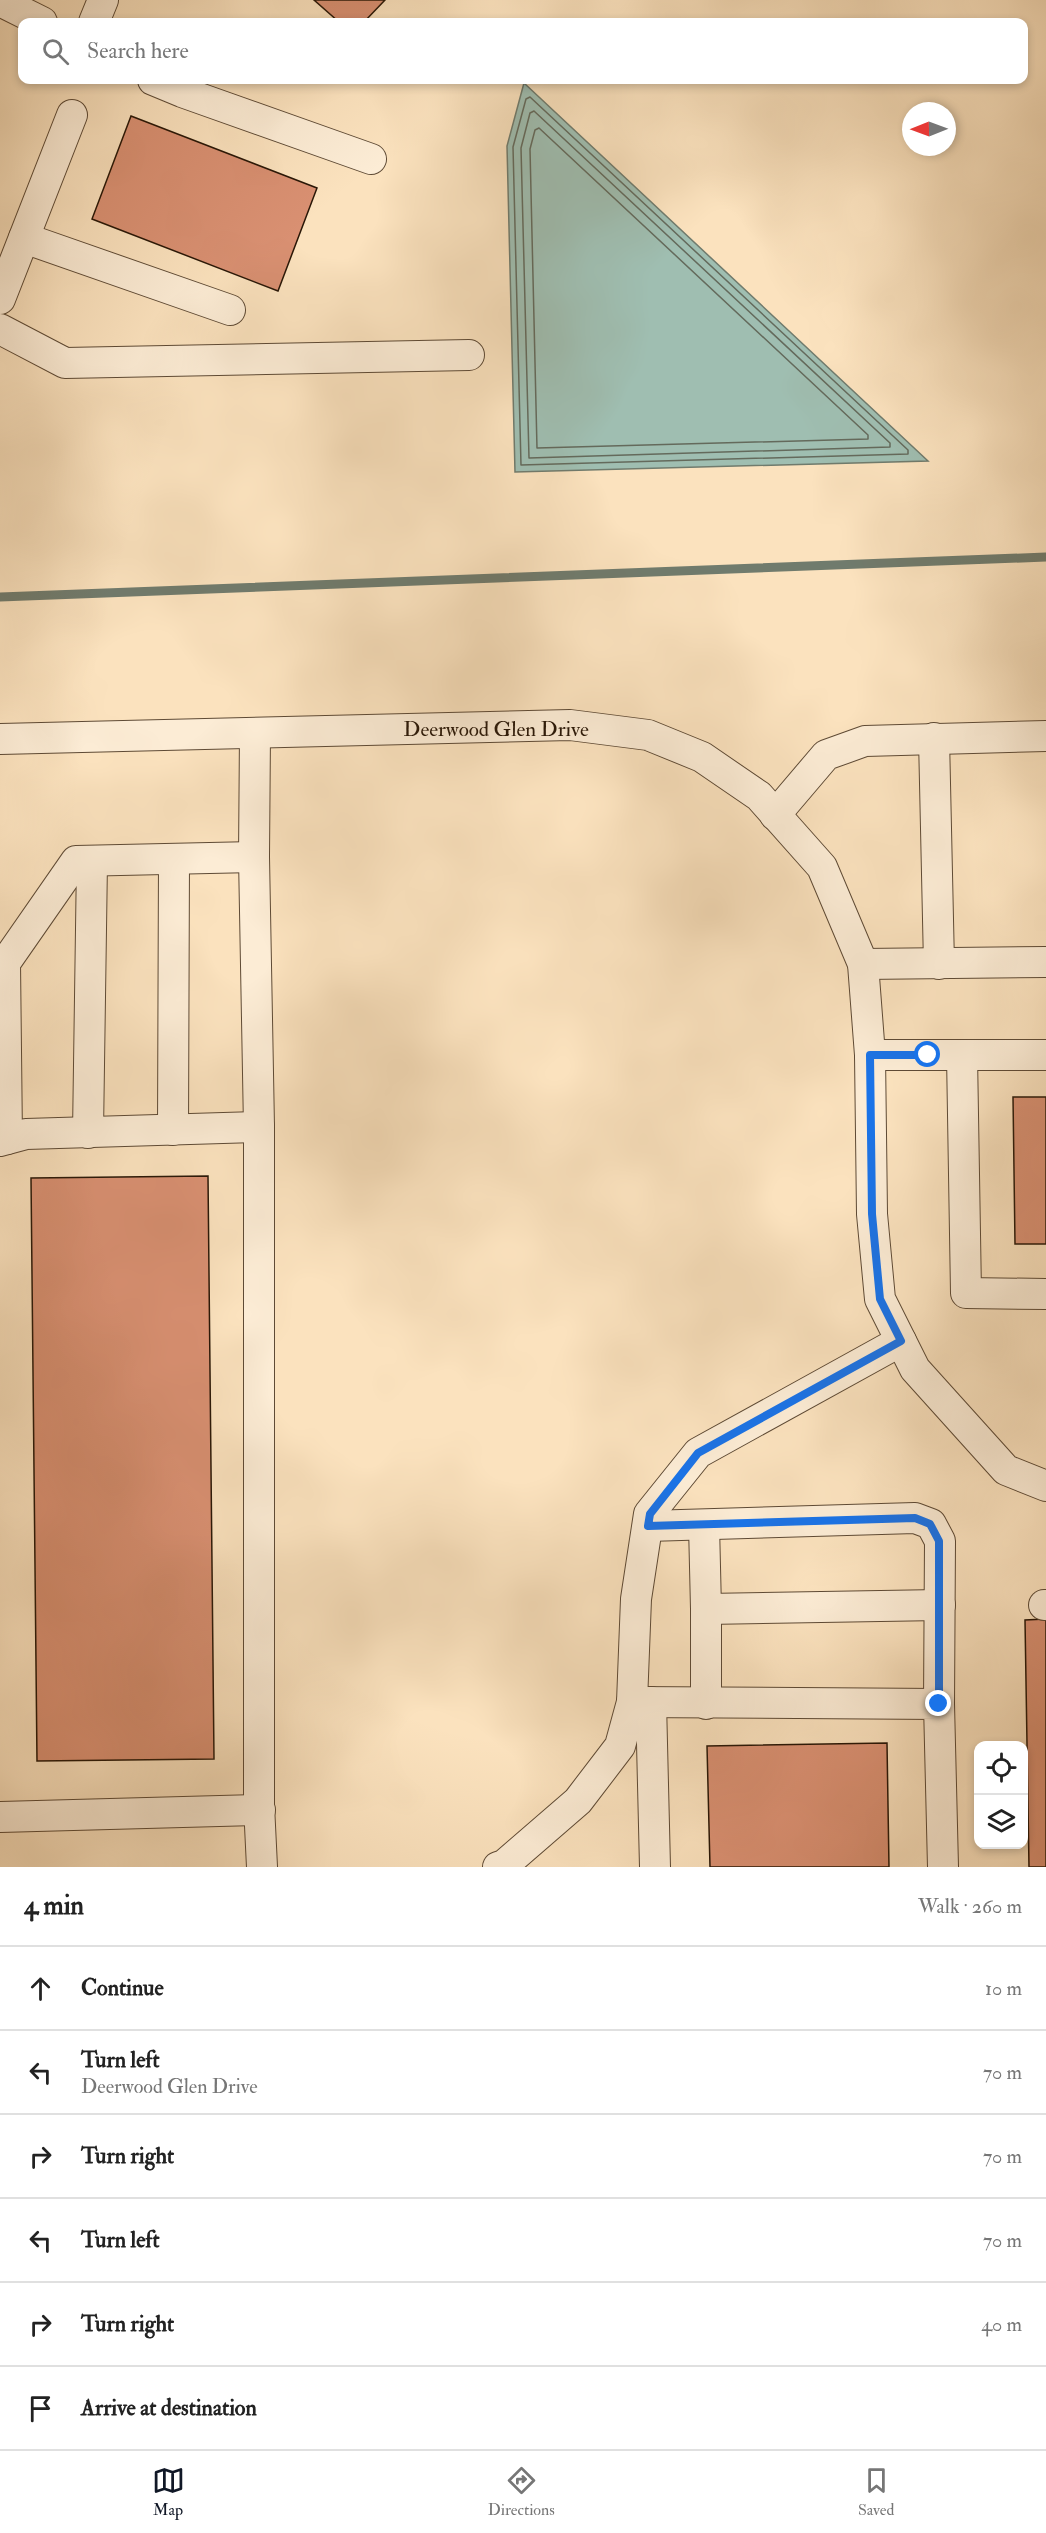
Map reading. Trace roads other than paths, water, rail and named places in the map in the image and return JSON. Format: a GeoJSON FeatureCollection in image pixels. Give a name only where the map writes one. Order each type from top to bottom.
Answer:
{"type":"FeatureCollection","features":[{"type":"Feature","properties":{"kind":"street"},"geometry":{"type":"LineString","coordinates":[[96,18],[103,0]]}},
{"type":"Feature","properties":{"kind":"street"},"geometry":{"type":"LineString","coordinates":[[0,2],[34,18]]}},
{"type":"Feature","properties":{"kind":"street"},"geometry":{"type":"LineString","coordinates":[[163,84],[371,159]]}},
{"type":"Feature","properties":{"kind":"street"},"geometry":{"type":"LineString","coordinates":[[0,299],[72,115]]}},
{"type":"Feature","properties":{"kind":"street"},"geometry":{"type":"LineString","coordinates":[[24,238],[230,310]]}},
{"type":"Feature","properties":{"kind":"street"},"geometry":{"type":"LineString","coordinates":[[0,329],[65,363],[470,355]]}},
{"type":"Feature","properties":{"kind":"street","name":"Deerwood Glen Drive"},"geometry":{"type":"LineString","coordinates":[[0,739],[570,725],[648,735],[702,758],[759,796],[822,867],[863,964],[870,1055],[872,1214],[880,1299],[915,1369],[1006,1470],[1046,1486]]}},
{"type":"Feature","properties":{"kind":"street"},"geometry":{"type":"LineString","coordinates":[[255,733],[262,1867]]}},
{"type":"Feature","properties":{"kind":"street"},"geometry":{"type":"LineString","coordinates":[[775,815],[826,755],[865,741],[1046,736]]}},
{"type":"Feature","properties":{"kind":"street"},"geometry":{"type":"LineString","coordinates":[[934,738],[939,964]]}},
{"type":"Feature","properties":{"kind":"street"},"geometry":{"type":"LineString","coordinates":[[254,857],[76,861],[5,963],[4,1140],[26,1134],[259,1127]]}},
{"type":"Feature","properties":{"kind":"street"},"geometry":{"type":"LineString","coordinates":[[173,1130],[174,859]]}},
{"type":"Feature","properties":{"kind":"street"},"geometry":{"type":"LineString","coordinates":[[88,1132],[92,861]]}},
{"type":"Feature","properties":{"kind":"street"},"geometry":{"type":"LineString","coordinates":[[863,964],[1046,962]]}},
{"type":"Feature","properties":{"kind":"street"},"geometry":{"type":"LineString","coordinates":[[870,1055],[1046,1055]]}},
{"type":"Feature","properties":{"kind":"street"},"geometry":{"type":"LineString","coordinates":[[962,1055],[966,1293],[1046,1294]]}},
{"type":"Feature","properties":{"kind":"street"},"geometry":{"type":"LineString","coordinates":[[655,1867],[641,1702],[636,1599],[650,1514],[698,1453],[901,1341]]}},
{"type":"Feature","properties":{"kind":"street"},"geometry":{"type":"LineString","coordinates":[[648,1526],[915,1518],[930,1524],[939,1541],[939,1704],[943,1867]]}},
{"type":"Feature","properties":{"kind":"street"},"geometry":{"type":"LineString","coordinates":[[704,1525],[706,1704]]}},
{"type":"Feature","properties":{"kind":"street"},"geometry":{"type":"LineString","coordinates":[[706,1610],[940,1605]]}},
{"type":"Feature","properties":{"kind":"street"},"geometry":{"type":"LineString","coordinates":[[641,1702],[939,1704]]}},
{"type":"Feature","properties":{"kind":"street"},"geometry":{"type":"LineString","coordinates":[[498,1867],[578,1801],[620,1746],[641,1702]]}},
{"type":"Feature","properties":{"kind":"street"},"geometry":{"type":"LineString","coordinates":[[0,1817],[260,1810]]}},
{"type":"Feature","properties":{"kind":"water"},"geometry":{"type":"Polygon","coordinates":[[[525,84],[928,461],[515,472],[507,146],[525,84]]]}},
{"type":"Feature","properties":{"kind":"waterway"},"geometry":{"type":"LineString","coordinates":[[0,597],[1046,557]]}}]}
